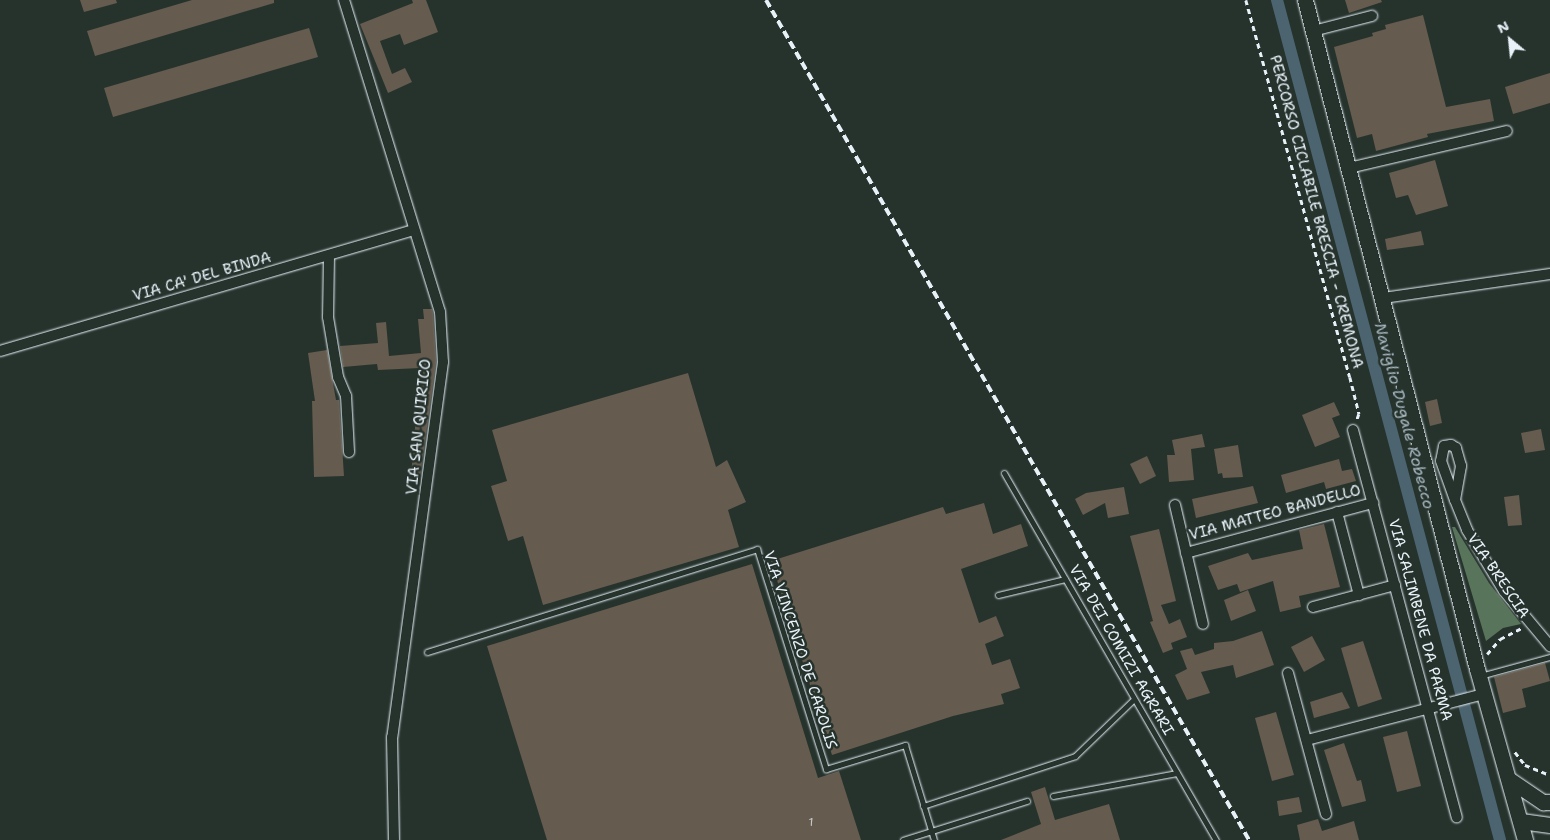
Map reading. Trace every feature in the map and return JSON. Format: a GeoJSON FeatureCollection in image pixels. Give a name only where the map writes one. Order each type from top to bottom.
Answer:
{"type":"FeatureCollection","features":[{"type":"Feature","properties":{"kind":"main road"},"geometry":{"type":"LineString","coordinates":[[1305,0],[1484,675],[1480,695],[1510,780],[1525,840]]}},
{"type":"Feature","properties":{"kind":"main road"},"geometry":{"type":"LineString","coordinates":[[1510,780],[1546,802],[1521,821]]}},
{"type":"Feature","properties":{"kind":"main road"},"geometry":{"type":"LineString","coordinates":[[1521,821],[1550,827],[1544,840]]}},
{"type":"Feature","properties":{"kind":"street","name":"VIA SAN QUIRICO"},"geometry":{"type":"LineString","coordinates":[[344,0],[413,230],[440,312],[444,362],[392,737],[394,840]]}},
{"type":"Feature","properties":{"kind":"street"},"geometry":{"type":"LineString","coordinates":[[1313,31],[1372,16]]}},
{"type":"Feature","properties":{"kind":"street"},"geometry":{"type":"LineString","coordinates":[[1349,168],[1507,131]]}},
{"type":"Feature","properties":{"kind":"street","name":"VIA CA' DEL BINDA"},"geometry":{"type":"LineString","coordinates":[[0,351],[413,230]]}},
{"type":"Feature","properties":{"kind":"street"},"geometry":{"type":"LineString","coordinates":[[329,256],[328,317],[338,377],[346,396],[349,452]]}},
{"type":"Feature","properties":{"kind":"street"},"geometry":{"type":"LineString","coordinates":[[1383,298],[1550,274]]}},
{"type":"Feature","properties":{"kind":"street","name":"VIA SALIMBENE DA PARMA"},"geometry":{"type":"LineString","coordinates":[[1354,430],[1457,818]]}},
{"type":"Feature","properties":{"kind":"street","name":"VIA BRESCIA"},"geometry":{"type":"LineString","coordinates":[[1455,500],[1480,555],[1529,622],[1550,646]]}},
{"type":"Feature","properties":{"kind":"street","name":"VIA MATTEO BANDELLO"},"geometry":{"type":"LineString","coordinates":[[1186,553],[1373,503]]}},
{"type":"Feature","properties":{"kind":"street","name":"VIA MATTEO BANDELLO"},"geometry":{"type":"LineString","coordinates":[[1175,505],[1203,624]]}},
{"type":"Feature","properties":{"kind":"street"},"geometry":{"type":"LineString","coordinates":[[1337,512],[1359,595]]}},
{"type":"Feature","properties":{"kind":"street"},"geometry":{"type":"LineString","coordinates":[[1313,607],[1395,585]]}},
{"type":"Feature","properties":{"kind":"street"},"geometry":{"type":"LineString","coordinates":[[1288,672],[1326,814]]}},
{"type":"Feature","properties":{"kind":"street"},"geometry":{"type":"LineString","coordinates":[[1307,740],[1480,695]]}},
{"type":"Feature","properties":{"kind":"lane","name":"VIA DEI COMIZI AGRARI"},"geometry":{"type":"LineString","coordinates":[[1004,473],[1133,700],[1216,840]]}},
{"type":"Feature","properties":{"kind":"lane","name":"VIA VINCENZO DE CAROLIS"},"geometry":{"type":"LineString","coordinates":[[427,652],[757,548],[826,769],[904,745],[934,840]]}},
{"type":"Feature","properties":{"kind":"lane"},"geometry":{"type":"LineString","coordinates":[[998,595],[1065,580]]}},
{"type":"Feature","properties":{"kind":"lane"},"geometry":{"type":"LineString","coordinates":[[1484,675],[1550,657]]}},
{"type":"Feature","properties":{"kind":"lane"},"geometry":{"type":"LineString","coordinates":[[923,806],[1075,756],[1133,700]]}},
{"type":"Feature","properties":{"kind":"lane"},"geometry":{"type":"LineString","coordinates":[[1053,796],[1178,773]]}},
{"type":"Feature","properties":{"kind":"lane"},"geometry":{"type":"LineString","coordinates":[[903,840],[1027,801]]}},
{"type":"Feature","properties":{"kind":"path","name":"PERCORSO CICLABILE BRESCIA - CREMONA"},"geometry":{"type":"LineString","coordinates":[[1246,0],[1350,377],[1359,414],[1354,430]]}},
{"type":"Feature","properties":{"kind":"path"},"geometry":{"type":"LineString","coordinates":[[1484,675],[1488,652],[1500,640],[1529,622]]}},
{"type":"Feature","properties":{"kind":"path"},"geometry":{"type":"LineString","coordinates":[[1513,748],[1525,765],[1550,775]]}},
{"type":"Feature","properties":{"kind":"green space"},"geometry":{"type":"Polygon","coordinates":[[[1452,527],[1455,527],[1489,583],[1521,624],[1503,628],[1486,641],[1452,527]]]}},
{"type":"Feature","properties":{"kind":"building"},"geometry":{"type":"Polygon","coordinates":[[[80,0],[116,0],[117,3],[84,12],[80,0]]]}},
{"type":"Feature","properties":{"kind":"building"},"geometry":{"type":"Polygon","coordinates":[[[192,0],[274,0],[274,3],[95,56],[87,31],[192,0]]]}},
{"type":"Feature","properties":{"kind":"building"},"geometry":{"type":"Polygon","coordinates":[[[412,0],[426,0],[438,32],[404,45],[400,34],[380,41],[392,74],[405,68],[412,82],[388,93],[360,24],[413,3],[412,0]]]}},
{"type":"Feature","properties":{"kind":"building"},"geometry":{"type":"Polygon","coordinates":[[[1345,0],[1381,0],[1382,2],[1349,13],[1345,0]]]}},
{"type":"Feature","properties":{"kind":"building"},"geometry":{"type":"Polygon","coordinates":[[[1423,15],[1446,107],[1490,99],[1494,121],[1427,134],[1428,137],[1376,151],[1372,134],[1357,138],[1334,47],[1373,36],[1372,33],[1386,29],[1385,25],[1423,15]]]}},
{"type":"Feature","properties":{"kind":"building"},"geometry":{"type":"Polygon","coordinates":[[[309,28],[318,57],[113,117],[104,88],[309,28]]]}},
{"type":"Feature","properties":{"kind":"building"},"geometry":{"type":"Polygon","coordinates":[[[1550,73],[1550,103],[1513,114],[1505,87],[1550,73]]]}},
{"type":"Feature","properties":{"kind":"building"},"geometry":{"type":"Polygon","coordinates":[[[1435,160],[1448,206],[1416,215],[1408,195],[1396,198],[1389,173],[1435,160]]]}},
{"type":"Feature","properties":{"kind":"building"},"geometry":{"type":"Polygon","coordinates":[[[1421,231],[1424,245],[1387,250],[1385,239],[1421,231]]]}},
{"type":"Feature","properties":{"kind":"building"},"geometry":{"type":"Polygon","coordinates":[[[423,309],[432,309],[433,313],[436,362],[420,477],[411,476],[420,368],[378,370],[377,364],[343,367],[340,346],[378,343],[376,323],[386,322],[389,356],[421,353],[418,319],[424,319],[423,309]]]}},
{"type":"Feature","properties":{"kind":"building"},"geometry":{"type":"Polygon","coordinates":[[[327,350],[336,400],[339,400],[344,476],[314,477],[312,401],[315,401],[308,353],[327,350]]]}},
{"type":"Feature","properties":{"kind":"building"},"geometry":{"type":"Polygon","coordinates":[[[688,373],[716,467],[727,460],[746,502],[728,510],[739,547],[543,605],[523,536],[508,541],[491,486],[507,481],[492,430],[688,373]]]}},
{"type":"Feature","properties":{"kind":"building"},"geometry":{"type":"Polygon","coordinates":[[[1437,399],[1442,423],[1430,426],[1425,402],[1437,399]]]}},
{"type":"Feature","properties":{"kind":"building"},"geometry":{"type":"Polygon","coordinates":[[[1334,402],[1340,415],[1332,418],[1340,437],[1315,447],[1302,415],[1334,402]]]}},
{"type":"Feature","properties":{"kind":"building"},"geometry":{"type":"Polygon","coordinates":[[[1541,429],[1545,450],[1525,453],[1521,433],[1541,429]]]}},
{"type":"Feature","properties":{"kind":"building"},"geometry":{"type":"Polygon","coordinates":[[[1202,434],[1205,447],[1191,449],[1194,480],[1169,482],[1167,455],[1175,455],[1172,440],[1202,434]]]}},
{"type":"Feature","properties":{"kind":"building"},"geometry":{"type":"Polygon","coordinates":[[[1238,445],[1243,477],[1223,478],[1222,473],[1218,474],[1214,449],[1238,445]]]}},
{"type":"Feature","properties":{"kind":"building"},"geometry":{"type":"Polygon","coordinates":[[[1147,456],[1156,476],[1140,484],[1130,464],[1147,456]]]}},
{"type":"Feature","properties":{"kind":"building"},"geometry":{"type":"Polygon","coordinates":[[[1339,459],[1342,471],[1352,469],[1356,481],[1326,489],[1324,482],[1286,493],[1281,475],[1339,459]]]}},
{"type":"Feature","properties":{"kind":"building"},"geometry":{"type":"Polygon","coordinates":[[[1253,486],[1258,503],[1196,518],[1192,499],[1253,486]]]}},
{"type":"Feature","properties":{"kind":"building"},"geometry":{"type":"Polygon","coordinates":[[[1124,487],[1129,514],[1108,518],[1105,503],[1083,515],[1075,499],[1086,493],[1124,487]]]}},
{"type":"Feature","properties":{"kind":"building"},"geometry":{"type":"Polygon","coordinates":[[[1519,495],[1522,525],[1508,526],[1504,497],[1519,495]]]}},
{"type":"Feature","properties":{"kind":"building"},"geometry":{"type":"Polygon","coordinates":[[[984,503],[993,534],[1021,524],[1028,546],[961,569],[979,623],[996,616],[1004,636],[985,644],[992,665],[1010,659],[1020,688],[1001,694],[1004,704],[953,716],[832,755],[771,561],[943,507],[946,514],[984,503]]]}},
{"type":"Feature","properties":{"kind":"building"},"geometry":{"type":"Polygon","coordinates":[[[1324,524],[1340,587],[1299,596],[1301,607],[1280,612],[1273,581],[1240,592],[1237,584],[1218,590],[1208,566],[1248,553],[1252,560],[1303,549],[1299,530],[1324,524]]]}},
{"type":"Feature","properties":{"kind":"building"},"geometry":{"type":"Polygon","coordinates":[[[1159,529],[1176,601],[1161,605],[1169,624],[1180,619],[1187,637],[1171,643],[1173,649],[1163,653],[1150,622],[1153,621],[1130,536],[1159,529]]]}},
{"type":"Feature","properties":{"kind":"building"},"geometry":{"type":"Polygon","coordinates":[[[752,564],[818,778],[839,771],[861,840],[547,840],[487,646],[752,564]]]}},
{"type":"Feature","properties":{"kind":"building"},"geometry":{"type":"Polygon","coordinates":[[[1248,590],[1256,611],[1231,621],[1224,600],[1248,590]]]}},
{"type":"Feature","properties":{"kind":"building"},"geometry":{"type":"Polygon","coordinates":[[[1262,631],[1274,665],[1236,678],[1233,665],[1201,672],[1210,693],[1187,700],[1175,675],[1187,669],[1180,651],[1192,648],[1195,655],[1214,649],[1214,643],[1233,641],[1262,631]]]}},
{"type":"Feature","properties":{"kind":"building"},"geometry":{"type":"Polygon","coordinates":[[[1312,636],[1325,660],[1304,672],[1291,647],[1312,636]]]}},
{"type":"Feature","properties":{"kind":"building"},"geometry":{"type":"Polygon","coordinates":[[[1363,641],[1382,699],[1358,707],[1341,648],[1363,641]]]}},
{"type":"Feature","properties":{"kind":"building"},"geometry":{"type":"Polygon","coordinates":[[[1545,663],[1550,681],[1522,689],[1526,707],[1503,713],[1494,677],[1545,663]]]}},
{"type":"Feature","properties":{"kind":"building"},"geometry":{"type":"Polygon","coordinates":[[[1342,692],[1350,708],[1314,718],[1310,702],[1342,692]]]}},
{"type":"Feature","properties":{"kind":"building"},"geometry":{"type":"Polygon","coordinates":[[[1276,712],[1294,775],[1272,781],[1255,718],[1276,712]]]}},
{"type":"Feature","properties":{"kind":"building"},"geometry":{"type":"Polygon","coordinates":[[[1407,731],[1421,786],[1397,792],[1383,737],[1407,731]]]}},
{"type":"Feature","properties":{"kind":"building"},"geometry":{"type":"Polygon","coordinates":[[[1344,743],[1357,781],[1361,780],[1366,801],[1342,807],[1324,750],[1344,743]]]}},
{"type":"Feature","properties":{"kind":"building"},"geometry":{"type":"Polygon","coordinates":[[[1045,787],[1055,820],[1109,804],[1120,840],[1001,840],[1041,824],[1031,792],[1045,787]]]}},
{"type":"Feature","properties":{"kind":"building"},"geometry":{"type":"Polygon","coordinates":[[[1299,797],[1302,812],[1279,816],[1277,801],[1299,797]]]}},
{"type":"Feature","properties":{"kind":"building"},"geometry":{"type":"Polygon","coordinates":[[[1318,819],[1322,831],[1354,821],[1359,840],[1300,840],[1297,825],[1318,819]]]}},
{"type":"Feature","properties":{"kind":"waterway","name":"Naviglio Dugale Robecco"},"geometry":{"type":"LineString","coordinates":[[1277,0],[1500,840]]}},
{"type":"Feature","properties":{"kind":"railway"},"geometry":{"type":"LineString","coordinates":[[766,0],[1249,840]]}}]}
